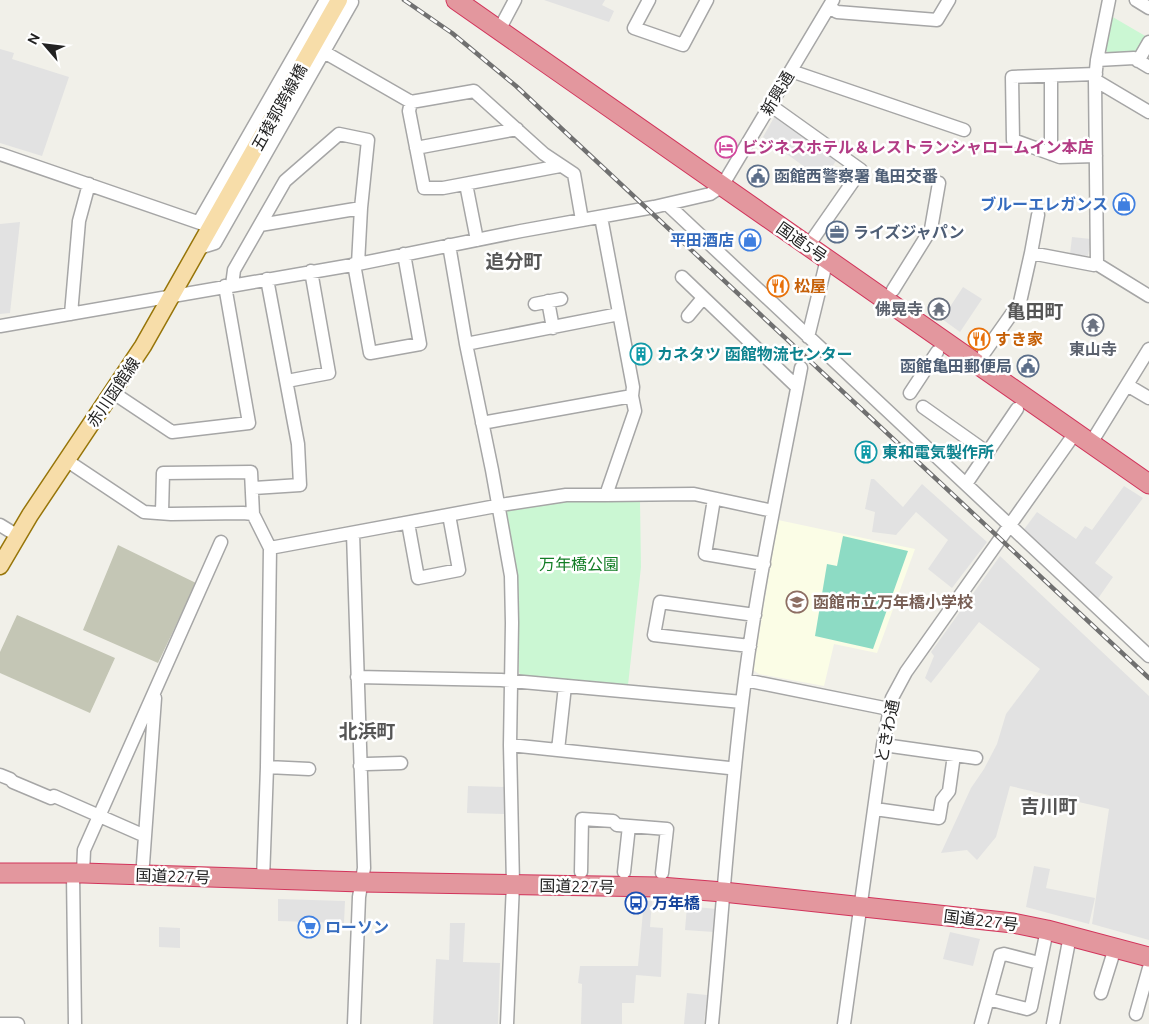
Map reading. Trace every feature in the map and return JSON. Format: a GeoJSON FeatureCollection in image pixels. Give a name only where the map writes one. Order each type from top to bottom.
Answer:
{"type":"FeatureCollection","features":[{"type":"Feature","properties":{"kind":"highway","name":"国道5号"},"geometry":{"type":"LineString","coordinates":[[456,0],[1149,484]]}},
{"type":"Feature","properties":{"kind":"highway","name":"国道227号"},"geometry":{"type":"LineString","coordinates":[[0,872],[263,880],[660,887],[724,892],[1013,924],[1047,930],[1149,958]]}},
{"type":"Feature","properties":{"kind":"main road","name":"五稜郭跨線橋"},"geometry":{"type":"LineString","coordinates":[[210,221],[339,0]]}},
{"type":"Feature","properties":{"kind":"main road","name":"赤川函館線"},"geometry":{"type":"LineString","coordinates":[[0,566],[66,460],[143,346],[199,248],[210,221]]}},
{"type":"Feature","properties":{"kind":"street"},"geometry":{"type":"LineString","coordinates":[[0,154],[89,184],[210,221],[326,0]]}},
{"type":"Feature","properties":{"kind":"street"},"geometry":{"type":"LineString","coordinates":[[199,248],[216,243],[352,2],[350,0]]}},
{"type":"Feature","properties":{"kind":"street"},"geometry":{"type":"LineString","coordinates":[[499,30],[515,0]]}},
{"type":"Feature","properties":{"kind":"street"},"geometry":{"type":"LineString","coordinates":[[649,0],[634,28],[683,45],[707,0]]}},
{"type":"Feature","properties":{"kind":"street"},"geometry":{"type":"LineString","coordinates":[[831,4],[837,12],[938,20],[949,0]]}},
{"type":"Feature","properties":{"kind":"street"},"geometry":{"type":"LineString","coordinates":[[1097,264],[1096,72],[1109,0]]}},
{"type":"Feature","properties":{"kind":"street"},"geometry":{"type":"LineString","coordinates":[[1136,0],[1149,8]]}},
{"type":"Feature","properties":{"kind":"street","name":"新興通"},"geometry":{"type":"LineString","coordinates":[[722,186],[831,4]]}},
{"type":"Feature","properties":{"kind":"street"},"geometry":{"type":"LineString","coordinates":[[1096,156],[1060,157],[1013,140],[1012,77],[1096,72],[1134,58],[1144,64],[1149,42]]}},
{"type":"Feature","properties":{"kind":"street"},"geometry":{"type":"LineString","coordinates":[[324,52],[411,102],[474,91],[544,154],[574,174],[582,220]]}},
{"type":"Feature","properties":{"kind":"street"},"geometry":{"type":"LineString","coordinates":[[791,71],[964,130]]}},
{"type":"Feature","properties":{"kind":"street"},"geometry":{"type":"LineString","coordinates":[[1096,72],[1149,112]]}},
{"type":"Feature","properties":{"kind":"street"},"geometry":{"type":"LineString","coordinates":[[1050,76],[1051,154]]}},
{"type":"Feature","properties":{"kind":"street"},"geometry":{"type":"LineString","coordinates":[[411,102],[409,111],[424,188],[443,188],[560,166]]}},
{"type":"Feature","properties":{"kind":"street"},"geometry":{"type":"LineString","coordinates":[[777,110],[861,170],[808,246]]}},
{"type":"Feature","properties":{"kind":"street"},"geometry":{"type":"LineString","coordinates":[[416,148],[517,129]]}},
{"type":"Feature","properties":{"kind":"street"},"geometry":{"type":"LineString","coordinates":[[112,392],[172,432],[249,423],[229,286],[234,270],[285,181],[338,134],[368,140],[356,264],[370,354],[420,344],[404,254]]}},
{"type":"Feature","properties":{"kind":"street"},"geometry":{"type":"LineString","coordinates":[[893,290],[931,229],[939,183]]}},
{"type":"Feature","properties":{"kind":"street"},"geometry":{"type":"LineString","coordinates":[[70,314],[79,221],[89,184]]}},
{"type":"Feature","properties":{"kind":"street"},"geometry":{"type":"LineString","coordinates":[[466,184],[477,240]]}},
{"type":"Feature","properties":{"kind":"street"},"geometry":{"type":"LineString","coordinates":[[0,326],[356,264],[601,217],[710,194],[722,186]]}},
{"type":"Feature","properties":{"kind":"street"},"geometry":{"type":"LineString","coordinates":[[667,204],[1149,656]]}},
{"type":"Feature","properties":{"kind":"street"},"geometry":{"type":"LineString","coordinates":[[260,225],[361,208]]}},
{"type":"Feature","properties":{"kind":"street"},"geometry":{"type":"LineString","coordinates":[[984,353],[1020,302],[1038,215]]}},
{"type":"Feature","properties":{"kind":"street"},"geometry":{"type":"LineString","coordinates":[[601,217],[633,387],[632,396],[635,411],[606,495]]}},
{"type":"Feature","properties":{"kind":"street"},"geometry":{"type":"LineString","coordinates":[[449,245],[466,344],[499,506],[511,576],[510,745],[512,884],[507,1024]]}},
{"type":"Feature","properties":{"kind":"street"},"geometry":{"type":"LineString","coordinates":[[1031,253],[1097,264],[1149,296]]}},
{"type":"Feature","properties":{"kind":"street"},"geometry":{"type":"LineString","coordinates":[[808,337],[827,259]]}},
{"type":"Feature","properties":{"kind":"street"},"geometry":{"type":"LineString","coordinates":[[286,381],[329,373],[311,271]]}},
{"type":"Feature","properties":{"kind":"street"},"geometry":{"type":"LineString","coordinates":[[682,276],[797,387]]}},
{"type":"Feature","properties":{"kind":"street"},"geometry":{"type":"LineString","coordinates":[[253,488],[300,485],[298,444],[267,279]]}},
{"type":"Feature","properties":{"kind":"street"},"geometry":{"type":"LineString","coordinates":[[688,316],[703,298]]}},
{"type":"Feature","properties":{"kind":"street"},"geometry":{"type":"LineString","coordinates":[[535,304],[562,299]]}},
{"type":"Feature","properties":{"kind":"street"},"geometry":{"type":"LineString","coordinates":[[548,301],[553,328]]}},
{"type":"Feature","properties":{"kind":"street"},"geometry":{"type":"LineString","coordinates":[[466,344],[620,314]]}},
{"type":"Feature","properties":{"kind":"street","name":"ときわ通"},"geometry":{"type":"LineString","coordinates":[[844,1024],[889,708],[896,689],[906,672],[1010,526],[1127,385],[1149,349]]}},
{"type":"Feature","properties":{"kind":"street"},"geometry":{"type":"LineString","coordinates":[[910,393],[937,352]]}},
{"type":"Feature","properties":{"kind":"street"},"geometry":{"type":"LineString","coordinates":[[712,1024],[742,702],[773,511],[801,368]]}},
{"type":"Feature","properties":{"kind":"street"},"geometry":{"type":"LineString","coordinates":[[1127,385],[1149,398]]}},
{"type":"Feature","properties":{"kind":"street"},"geometry":{"type":"LineString","coordinates":[[482,423],[632,396]]}},
{"type":"Feature","properties":{"kind":"street"},"geometry":{"type":"LineString","coordinates":[[923,407],[988,453]]}},
{"type":"Feature","properties":{"kind":"street"},"geometry":{"type":"LineString","coordinates":[[966,484],[1017,409]]}},
{"type":"Feature","properties":{"kind":"street"},"geometry":{"type":"LineString","coordinates":[[66,460],[144,512],[253,514]]}},
{"type":"Feature","properties":{"kind":"street"},"geometry":{"type":"LineString","coordinates":[[162,513],[163,474],[251,472],[253,514],[270,548],[267,767],[263,880]]}},
{"type":"Feature","properties":{"kind":"street"},"geometry":{"type":"LineString","coordinates":[[270,548],[566,495],[694,494],[773,511]]}},
{"type":"Feature","properties":{"kind":"street"},"geometry":{"type":"LineString","coordinates":[[714,499],[705,554],[764,564]]}},
{"type":"Feature","properties":{"kind":"street"},"geometry":{"type":"LineString","coordinates":[[408,522],[418,578],[459,570],[449,515]]}},
{"type":"Feature","properties":{"kind":"street"},"geometry":{"type":"LineString","coordinates":[[0,525],[18,536]]}},
{"type":"Feature","properties":{"kind":"street"},"geometry":{"type":"LineString","coordinates":[[353,533],[364,868],[359,897],[354,1024]]}},
{"type":"Feature","properties":{"kind":"street"},"geometry":{"type":"LineString","coordinates":[[75,1024],[78,874],[84,850],[221,542]]}},
{"type":"Feature","properties":{"kind":"street"},"geometry":{"type":"LineString","coordinates":[[750,646],[654,635],[660,602],[755,615]]}},
{"type":"Feature","properties":{"kind":"street"},"geometry":{"type":"LineString","coordinates":[[357,677],[511,681],[742,702]]}},
{"type":"Feature","properties":{"kind":"street"},"geometry":{"type":"LineString","coordinates":[[745,680],[889,708]]}},
{"type":"Feature","properties":{"kind":"street"},"geometry":{"type":"LineString","coordinates":[[558,750],[565,686]]}},
{"type":"Feature","properties":{"kind":"street"},"geometry":{"type":"LineString","coordinates":[[142,864],[156,690]]}},
{"type":"Feature","properties":{"kind":"street"},"geometry":{"type":"LineString","coordinates":[[510,745],[729,768]]}},
{"type":"Feature","properties":{"kind":"street"},"geometry":{"type":"LineString","coordinates":[[891,746],[976,758]]}},
{"type":"Feature","properties":{"kind":"street"},"geometry":{"type":"LineString","coordinates":[[882,810],[939,818],[942,800],[949,791],[954,755]]}},
{"type":"Feature","properties":{"kind":"street"},"geometry":{"type":"LineString","coordinates":[[360,766],[401,763]]}},
{"type":"Feature","properties":{"kind":"street"},"geometry":{"type":"LineString","coordinates":[[267,767],[309,769]]}},
{"type":"Feature","properties":{"kind":"street"},"geometry":{"type":"LineString","coordinates":[[0,775],[43,795],[51,798],[54,796],[145,836]]}},
{"type":"Feature","properties":{"kind":"street"},"geometry":{"type":"LineString","coordinates":[[581,872],[582,819],[613,821],[617,824],[629,826],[667,829],[662,873]]}},
{"type":"Feature","properties":{"kind":"street"},"geometry":{"type":"LineString","coordinates":[[624,872],[629,826]]}},
{"type":"Feature","properties":{"kind":"street"},"geometry":{"type":"LineString","coordinates":[[988,999],[1029,1009],[1033,1005],[1047,930]]}},
{"type":"Feature","properties":{"kind":"street"},"geometry":{"type":"LineString","coordinates":[[1053,1024],[1070,936]]}},
{"type":"Feature","properties":{"kind":"street"},"geometry":{"type":"LineString","coordinates":[[1101,993],[1115,948]]}},
{"type":"Feature","properties":{"kind":"street"},"geometry":{"type":"LineString","coordinates":[[981,1024],[1000,955],[1004,954],[1040,963]]}},
{"type":"Feature","properties":{"kind":"street"},"geometry":{"type":"LineString","coordinates":[[1136,1014],[1149,968]]}},
{"type":"Feature","properties":{"kind":"street"},"geometry":{"type":"LineString","coordinates":[[0,1024],[18,1024]]}},
{"type":"Feature","properties":{"kind":"shaded area"},"geometry":{"type":"Polygon","coordinates":[[[544,0],[605,0],[602,5],[614,11],[609,22],[544,0]]]}},
{"type":"Feature","properties":{"kind":"shaded area"},"geometry":{"type":"Polygon","coordinates":[[[0,49],[14,53],[12,59],[69,77],[42,156],[0,143],[0,49]]]}},
{"type":"Feature","properties":{"kind":"shaded area"},"geometry":{"type":"Polygon","coordinates":[[[776,114],[838,158],[823,180],[763,137],[776,114]]]}},
{"type":"Feature","properties":{"kind":"shaded area"},"geometry":{"type":"Polygon","coordinates":[[[20,222],[10,313],[0,314],[0,224],[20,222]]]}},
{"type":"Feature","properties":{"kind":"shaded area"},"geometry":{"type":"Polygon","coordinates":[[[1072,237],[1091,239],[1088,256],[1070,254],[1072,237]]]}},
{"type":"Feature","properties":{"kind":"shaded area"},"geometry":{"type":"Polygon","coordinates":[[[963,287],[982,299],[960,332],[942,319],[963,287]]]}},
{"type":"Feature","properties":{"kind":"shaded area"},"geometry":{"type":"Polygon","coordinates":[[[871,479],[874,479],[903,507],[922,484],[987,542],[952,588],[928,569],[948,540],[916,512],[896,535],[872,532],[875,512],[865,509],[871,479]]]}},
{"type":"Feature","properties":{"kind":"shaded area"},"geometry":{"type":"Polygon","coordinates":[[[1124,486],[1143,498],[1095,563],[1113,577],[1097,600],[1022,532],[1037,512],[1076,539],[1085,526],[1092,530],[1124,486]]]}},
{"type":"Feature","properties":{"kind":"shaded area"},"geometry":{"type":"Polygon","coordinates":[[[778,520],[915,549],[877,653],[834,644],[824,686],[759,674],[753,670],[778,520]]]}},
{"type":"Feature","properties":{"kind":"shaded area"},"geometry":{"type":"Polygon","coordinates":[[[118,545],[196,583],[158,663],[83,630],[118,545]]]}},
{"type":"Feature","properties":{"kind":"shaded area"},"geometry":{"type":"Polygon","coordinates":[[[1000,556],[1149,696],[1149,940],[1092,924],[1109,809],[1010,786],[996,837],[977,860],[967,850],[941,853],[971,788],[984,769],[997,744],[1006,714],[1040,669],[979,622],[931,683],[925,678],[934,656],[931,652],[1000,556]]]}},
{"type":"Feature","properties":{"kind":"shaded area"},"geometry":{"type":"Polygon","coordinates":[[[17,615],[115,658],[90,713],[0,673],[0,652],[17,615]]]}},
{"type":"Feature","properties":{"kind":"shaded area"},"geometry":{"type":"Polygon","coordinates":[[[468,786],[505,787],[504,814],[467,813],[468,786]]]}},
{"type":"Feature","properties":{"kind":"shaded area"},"geometry":{"type":"Polygon","coordinates":[[[1034,866],[1050,869],[1046,888],[1095,898],[1089,924],[1026,907],[1034,866]]]}},
{"type":"Feature","properties":{"kind":"shaded area"},"geometry":{"type":"Polygon","coordinates":[[[278,899],[345,901],[344,923],[278,921],[278,899]]]}},
{"type":"Feature","properties":{"kind":"shaded area"},"geometry":{"type":"Polygon","coordinates":[[[644,901],[652,901],[650,927],[663,928],[661,977],[636,975],[634,1003],[622,1003],[622,1024],[581,1024],[582,984],[578,983],[580,966],[638,966],[644,901]]]}},
{"type":"Feature","properties":{"kind":"shaded area"},"geometry":{"type":"Polygon","coordinates":[[[687,906],[716,909],[714,932],[685,930],[687,906]]]}},
{"type":"Feature","properties":{"kind":"shaded area"},"geometry":{"type":"Polygon","coordinates":[[[450,923],[465,923],[463,962],[500,963],[498,1024],[433,1024],[436,959],[449,960],[450,923]]]}},
{"type":"Feature","properties":{"kind":"shaded area"},"geometry":{"type":"Polygon","coordinates":[[[159,927],[180,928],[180,948],[159,947],[159,927]]]}},
{"type":"Feature","properties":{"kind":"shaded area"},"geometry":{"type":"Polygon","coordinates":[[[950,932],[980,939],[973,966],[943,959],[950,932]]]}},
{"type":"Feature","properties":{"kind":"shaded area"},"geometry":{"type":"Polygon","coordinates":[[[687,993],[707,995],[704,1024],[684,1024],[687,993]]]}},
{"type":"Feature","properties":{"kind":"green space"},"geometry":{"type":"Polygon","coordinates":[[[1111,16],[1147,37],[1139,48],[1131,53],[1109,54],[1105,49],[1111,16]]]}},
{"type":"Feature","properties":{"kind":"green space","name":"万年橋公園"},"geometry":{"type":"Polygon","coordinates":[[[568,501],[640,501],[641,567],[628,685],[521,676],[519,672],[518,577],[506,513],[509,509],[568,501]]]}},
{"type":"Feature","properties":{"kind":"green space"},"geometry":{"type":"Polygon","coordinates":[[[843,536],[908,551],[873,649],[815,636],[827,564],[837,566],[843,536]]]}},
{"type":"Feature","properties":{"kind":"railway"},"geometry":{"type":"LineString","coordinates":[[404,0],[452,33],[516,86],[1149,678]]}},
{"type":"Feature","properties":{"kind":"place","name":"ビジネスホテル＆レストランシャロームイン本店"},"geometry":{"type":"Point","coordinates":[726,147]}},
{"type":"Feature","properties":{"kind":"place","name":"函館西警察署 亀田交番"},"geometry":{"type":"Point","coordinates":[758,176]}},
{"type":"Feature","properties":{"kind":"place","name":"ブルーエレガンス"},"geometry":{"type":"Point","coordinates":[1124,204]}},
{"type":"Feature","properties":{"kind":"place","name":"ライズジャパン"},"geometry":{"type":"Point","coordinates":[837,232]}},
{"type":"Feature","properties":{"kind":"place","name":"平田酒店"},"geometry":{"type":"Point","coordinates":[750,240]}},
{"type":"Feature","properties":{"kind":"place","name":"松屋"},"geometry":{"type":"Point","coordinates":[778,286]}},
{"type":"Feature","properties":{"kind":"place","name":"佛晃寺"},"geometry":{"type":"Point","coordinates":[939,309]}},
{"type":"Feature","properties":{"kind":"place","name":"東山寺"},"geometry":{"type":"Point","coordinates":[1093,325]}},
{"type":"Feature","properties":{"kind":"place","name":"すき家"},"geometry":{"type":"Point","coordinates":[979,339]}},
{"type":"Feature","properties":{"kind":"place","name":"カネタツ 函館物流センター"},"geometry":{"type":"Point","coordinates":[641,354]}},
{"type":"Feature","properties":{"kind":"place","name":"函館亀田郵便局"},"geometry":{"type":"Point","coordinates":[1028,366]}},
{"type":"Feature","properties":{"kind":"place","name":"東和電気製作所"},"geometry":{"type":"Point","coordinates":[866,452]}},
{"type":"Feature","properties":{"kind":"place","name":"函館市立万年橋小学校"},"geometry":{"type":"Point","coordinates":[797,602]}},
{"type":"Feature","properties":{"kind":"place","name":"万年橋"},"geometry":{"type":"Point","coordinates":[636,903]}},
{"type":"Feature","properties":{"kind":"place","name":"ローソン"},"geometry":{"type":"Point","coordinates":[309,927]}},
{"type":"Feature","properties":{"kind":"district","name":"追分町"},"geometry":{"type":"Point","coordinates":[514,261]}},
{"type":"Feature","properties":{"kind":"district","name":"亀田町"},"geometry":{"type":"Point","coordinates":[1035,311]}},
{"type":"Feature","properties":{"kind":"district","name":"北浜町"},"geometry":{"type":"Point","coordinates":[367,731]}},
{"type":"Feature","properties":{"kind":"district","name":"吉川町"},"geometry":{"type":"Point","coordinates":[1049,806]}}]}
